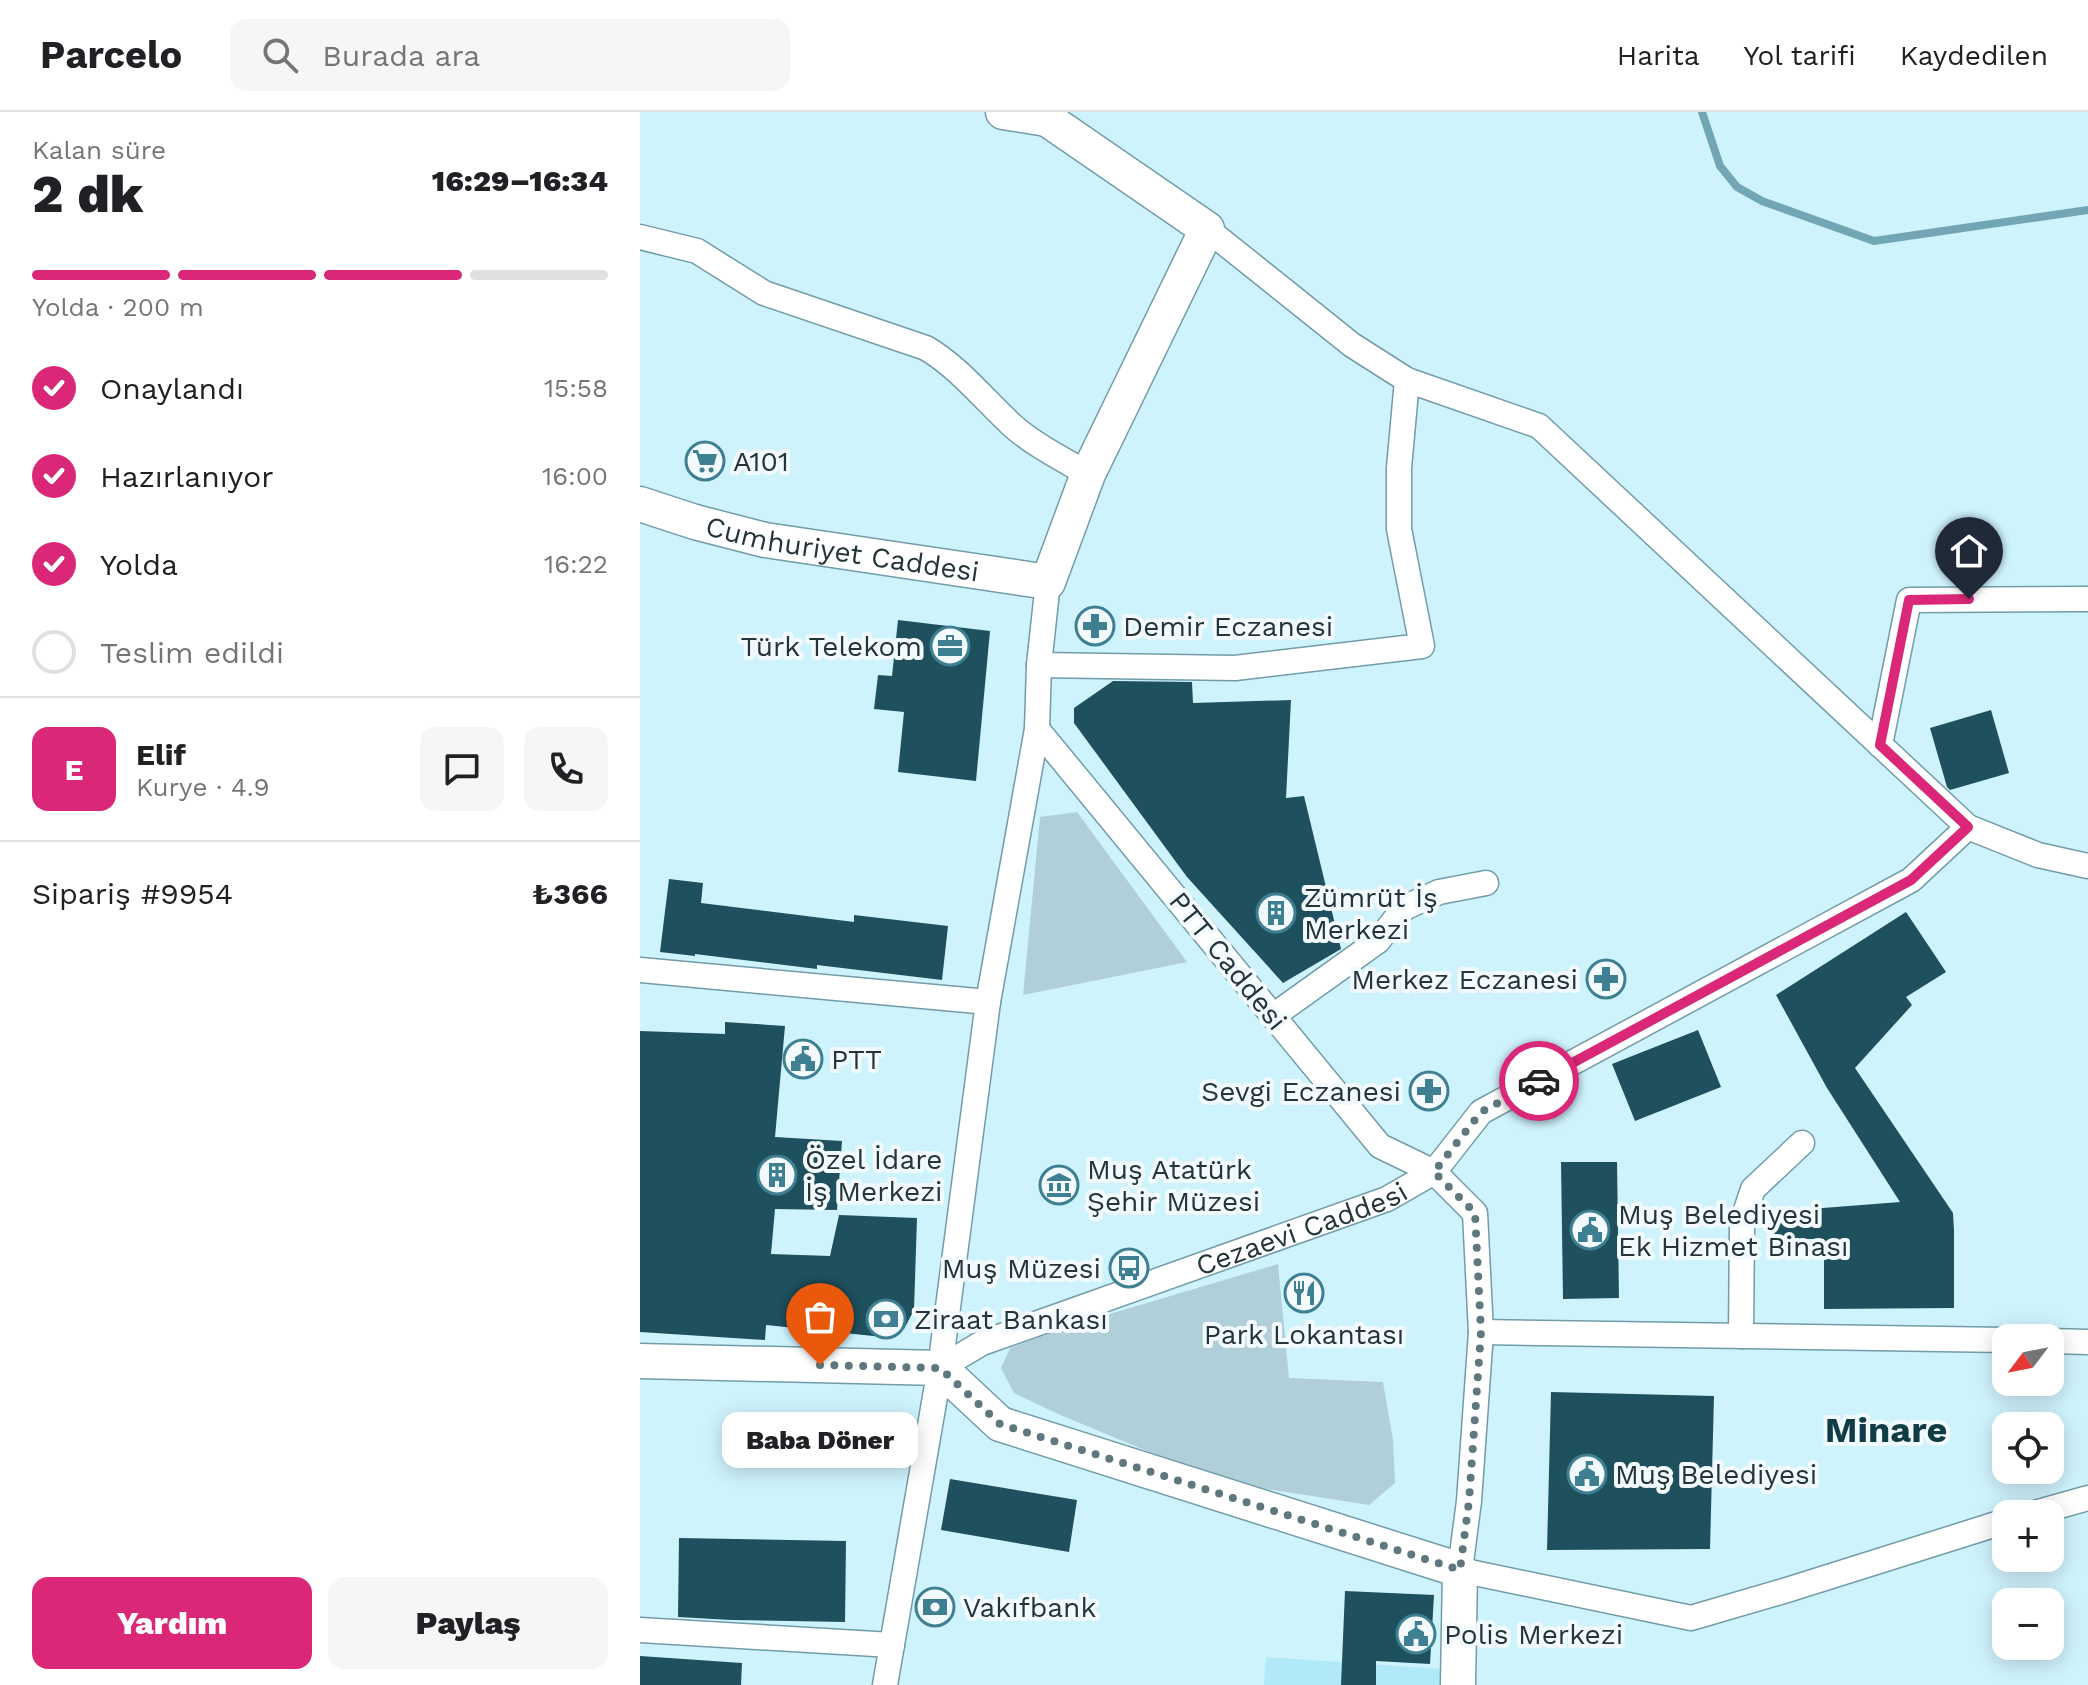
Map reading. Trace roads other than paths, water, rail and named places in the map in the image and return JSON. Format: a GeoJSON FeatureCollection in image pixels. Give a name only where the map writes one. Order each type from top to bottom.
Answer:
{"type":"FeatureCollection","features":[{"type":"Feature","properties":{"kind":"street"},"geometry":{"type":"LineString","coordinates":[[1003,112],[1044,115],[1207,229],[1352,345],[1407,380],[1539,426],[1968,827],[2038,855],[2088,866]]}},
{"type":"Feature","properties":{"kind":"street"},"geometry":{"type":"LineString","coordinates":[[885,1685],[940,1368],[988,1002],[1037,729],[1039,665],[1048,582],[1088,474],[1207,229]]}},
{"type":"Feature","properties":{"kind":"street"},"geometry":{"type":"LineString","coordinates":[[640,237],[697,251],[764,293],[926,348],[946,361],[1017,430],[1088,474]]}},
{"type":"Feature","properties":{"kind":"street"},"geometry":{"type":"LineString","coordinates":[[1039,665],[1235,668],[1422,646],[1399,529],[1399,468],[1407,380]]}},
{"type":"Feature","properties":{"kind":"street","name":"Cumhuriyet Caddesi"},"geometry":{"type":"LineString","coordinates":[[640,504],[765,540],[1048,582]]}},
{"type":"Feature","properties":{"kind":"street"},"geometry":{"type":"LineString","coordinates":[[1880,745],[1909,600],[2088,599]]}},
{"type":"Feature","properties":{"kind":"street","name":"PTT Caddesi"},"geometry":{"type":"LineString","coordinates":[[1037,729],[1380,1146],[1434,1172]]}},
{"type":"Feature","properties":{"kind":"street"},"geometry":{"type":"LineString","coordinates":[[1434,1172],[1481,1112],[1911,880],[1968,827]]}},
{"type":"Feature","properties":{"kind":"street"},"geometry":{"type":"LineString","coordinates":[[1273,1016],[1378,941],[1404,908],[1439,892],[1486,883]]}},
{"type":"Feature","properties":{"kind":"street"},"geometry":{"type":"LineString","coordinates":[[640,970],[988,1002]]}},
{"type":"Feature","properties":{"kind":"street"},"geometry":{"type":"LineString","coordinates":[[1741,1336],[1742,1222],[1753,1189],[1802,1143]]}},
{"type":"Feature","properties":{"kind":"street","name":"Cezaevi Caddesi"},"geometry":{"type":"LineString","coordinates":[[940,1368],[982,1343],[1387,1199],[1434,1172],[1475,1213],[1481,1332],[1469,1501],[1460,1570],[1458,1685]]}},
{"type":"Feature","properties":{"kind":"street"},"geometry":{"type":"LineString","coordinates":[[1481,1332],[1992,1340]]}},
{"type":"Feature","properties":{"kind":"street"},"geometry":{"type":"LineString","coordinates":[[2064,1341],[2088,1342]]}},
{"type":"Feature","properties":{"kind":"street"},"geometry":{"type":"LineString","coordinates":[[640,1361],[940,1368],[1000,1424],[1460,1570],[1691,1618],[1992,1525]]}},
{"type":"Feature","properties":{"kind":"street"},"geometry":{"type":"LineString","coordinates":[[2064,1505],[2088,1498]]}},
{"type":"Feature","properties":{"kind":"street"},"geometry":{"type":"LineString","coordinates":[[640,1630],[892,1645]]}},
{"type":"Feature","properties":{"kind":"waterway"},"geometry":{"type":"LineString","coordinates":[[1702,112],[1720,166],[1737,187],[1762,201],[1874,241],[2088,210]]}},
{"type":"Feature","properties":{"kind":"place","name":"A101"},"geometry":{"type":"Point","coordinates":[705,461]}},
{"type":"Feature","properties":{"kind":"place","name":"Demir Eczanesi"},"geometry":{"type":"Point","coordinates":[1095,626]}},
{"type":"Feature","properties":{"kind":"place","name":"Türk Telekom"},"geometry":{"type":"Point","coordinates":[950,646]}},
{"type":"Feature","properties":{"kind":"place","name":"Zümrüt İş Merkezi"},"geometry":{"type":"Point","coordinates":[1276,913]}},
{"type":"Feature","properties":{"kind":"place","name":"Merkez Eczanesi"},"geometry":{"type":"Point","coordinates":[1606,979]}},
{"type":"Feature","properties":{"kind":"place","name":"PTT"},"geometry":{"type":"Point","coordinates":[803,1059]}},
{"type":"Feature","properties":{"kind":"place","name":"Sevgi Eczanesi"},"geometry":{"type":"Point","coordinates":[1429,1091]}},
{"type":"Feature","properties":{"kind":"place","name":"Özel İdare İş Merkezi"},"geometry":{"type":"Point","coordinates":[777,1175]}},
{"type":"Feature","properties":{"kind":"place","name":"Muş Atatürk Şehir Müzesi"},"geometry":{"type":"Point","coordinates":[1059,1185]}},
{"type":"Feature","properties":{"kind":"place","name":"Muş Belediyesi Ek Hizmet Binası"},"geometry":{"type":"Point","coordinates":[1590,1230]}},
{"type":"Feature","properties":{"kind":"place","name":"Muş Müzesi"},"geometry":{"type":"Point","coordinates":[1129,1268]}},
{"type":"Feature","properties":{"kind":"place","name":"Park Lokantası"},"geometry":{"type":"Point","coordinates":[1304,1293]}},
{"type":"Feature","properties":{"kind":"place","name":"Ziraat Bankası"},"geometry":{"type":"Point","coordinates":[886,1319]}},
{"type":"Feature","properties":{"kind":"place","name":"Baba Döner"},"geometry":{"type":"Point","coordinates":[820,1365]}},
{"type":"Feature","properties":{"kind":"place","name":"Muş Belediyesi"},"geometry":{"type":"Point","coordinates":[1587,1474]}},
{"type":"Feature","properties":{"kind":"place","name":"Vakıfbank"},"geometry":{"type":"Point","coordinates":[935,1607]}},
{"type":"Feature","properties":{"kind":"place","name":"Polis Merkezi"},"geometry":{"type":"Point","coordinates":[1416,1634]}},
{"type":"Feature","properties":{"kind":"district","name":"Minare"},"geometry":{"type":"Point","coordinates":[1886,1430]}}]}
